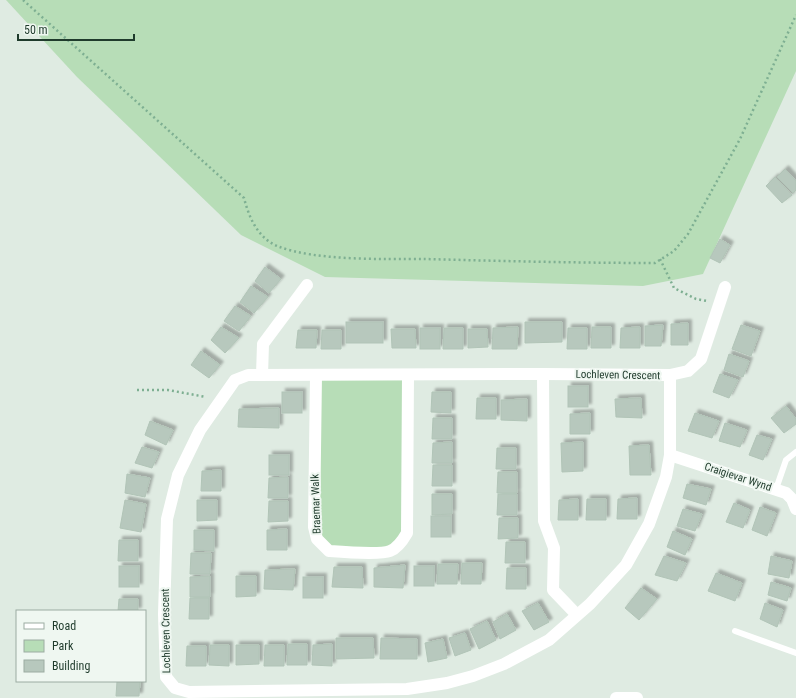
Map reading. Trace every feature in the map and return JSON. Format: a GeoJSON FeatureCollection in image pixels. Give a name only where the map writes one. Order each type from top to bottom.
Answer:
{"type":"FeatureCollection","features":[{"type":"Feature","properties":{"kind":"street"},"geometry":{"type":"LineString","coordinates":[[262,375],[263,344],[307,285]]}},
{"type":"Feature","properties":{"kind":"street"},"geometry":{"type":"LineString","coordinates":[[670,375],[688,371],[701,359],[725,287]]}},
{"type":"Feature","properties":{"kind":"street"},"geometry":{"type":"LineString","coordinates":[[543,374],[544,521],[554,548],[554,590],[577,615]]}},
{"type":"Feature","properties":{"kind":"street","name":"Lochleven Crescent"},"geometry":{"type":"LineString","coordinates":[[248,375],[316,375],[670,375],[670,455],[666,477],[648,524],[626,565],[590,604],[549,640],[504,664],[473,676],[447,683],[407,689],[189,692],[175,688],[166,677],[164,614],[167,519],[178,475],[200,430],[235,380],[248,375]]}},
{"type":"Feature","properties":{"kind":"street","name":"Braemar Walk"},"geometry":{"type":"LineString","coordinates":[[316,375],[314,527],[317,539],[329,552],[361,552],[390,551],[401,543],[407,533],[408,375]]}},
{"type":"Feature","properties":{"kind":"street","name":"Craigievar Wynd"},"geometry":{"type":"LineString","coordinates":[[670,455],[786,493],[792,499],[796,509]]}},
{"type":"Feature","properties":{"kind":"street"},"geometry":{"type":"LineString","coordinates":[[616,698],[637,698]]}},
{"type":"Feature","properties":{"kind":"lane"},"geometry":{"type":"LineString","coordinates":[[776,489],[786,460],[796,452]]}},
{"type":"Feature","properties":{"kind":"lane"},"geometry":{"type":"LineString","coordinates":[[735,631],[796,653]]}},
{"type":"Feature","properties":{"kind":"path"},"geometry":{"type":"LineString","coordinates":[[23,0],[244,198],[249,216],[264,238],[278,246],[310,253],[362,258],[609,263],[655,263],[674,251],[688,234],[740,139],[796,15]]}},
{"type":"Feature","properties":{"kind":"path"},"geometry":{"type":"LineString","coordinates":[[660,259],[674,288],[696,299],[720,303]]}},
{"type":"Feature","properties":{"kind":"path"},"geometry":{"type":"LineString","coordinates":[[138,390],[168,390],[210,398]]}},
{"type":"Feature","properties":{"kind":"green space"},"geometry":{"type":"Polygon","coordinates":[[[6,0],[796,0],[796,71],[703,274],[643,286],[325,277],[241,235],[77,77],[6,0]]]}},
{"type":"Feature","properties":{"kind":"green space"},"geometry":{"type":"Polygon","coordinates":[[[408,375],[407,533],[390,551],[329,551],[314,527],[318,377],[408,375]]]}},
{"type":"Feature","properties":{"kind":"building"},"geometry":{"type":"Polygon","coordinates":[[[785,169],[796,181],[796,190],[793,193],[777,177],[785,169]]]}},
{"type":"Feature","properties":{"kind":"building"},"geometry":{"type":"Polygon","coordinates":[[[775,177],[792,195],[782,203],[766,186],[775,177]]]}},
{"type":"Feature","properties":{"kind":"building"},"geometry":{"type":"Polygon","coordinates":[[[720,239],[730,245],[720,263],[710,258],[720,239]]]}},
{"type":"Feature","properties":{"kind":"building"},"geometry":{"type":"Polygon","coordinates":[[[265,267],[281,279],[269,293],[255,281],[265,267]]]}},
{"type":"Feature","properties":{"kind":"building"},"geometry":{"type":"Polygon","coordinates":[[[251,286],[268,297],[254,313],[240,302],[251,286]]]}},
{"type":"Feature","properties":{"kind":"building"},"geometry":{"type":"Polygon","coordinates":[[[235,306],[251,316],[239,331],[224,321],[235,306]]]}},
{"type":"Feature","properties":{"kind":"building"},"geometry":{"type":"Polygon","coordinates":[[[346,322],[383,322],[383,343],[346,343],[346,322]]]}},
{"type":"Feature","properties":{"kind":"building"},"geometry":{"type":"Polygon","coordinates":[[[525,322],[562,322],[562,342],[525,343],[525,322]]]}},
{"type":"Feature","properties":{"kind":"building"},"geometry":{"type":"Polygon","coordinates":[[[688,323],[688,345],[671,345],[671,324],[688,323]]]}},
{"type":"Feature","properties":{"kind":"building"},"geometry":{"type":"Polygon","coordinates":[[[663,325],[661,346],[645,346],[645,326],[663,325]]]}},
{"type":"Feature","properties":{"kind":"building"},"geometry":{"type":"Polygon","coordinates":[[[741,325],[760,331],[751,356],[732,349],[741,325]]]}},
{"type":"Feature","properties":{"kind":"building"},"geometry":{"type":"Polygon","coordinates":[[[221,327],[239,338],[225,353],[211,340],[221,327]]]}},
{"type":"Feature","properties":{"kind":"building"},"geometry":{"type":"Polygon","coordinates":[[[518,327],[517,349],[492,349],[493,328],[518,327]]]}},
{"type":"Feature","properties":{"kind":"building"},"geometry":{"type":"Polygon","coordinates":[[[592,327],[611,327],[611,348],[591,348],[592,327]]]}},
{"type":"Feature","properties":{"kind":"building"},"geometry":{"type":"Polygon","coordinates":[[[640,327],[640,348],[620,348],[621,328],[640,327]]]}},
{"type":"Feature","properties":{"kind":"building"},"geometry":{"type":"Polygon","coordinates":[[[420,328],[440,328],[440,349],[420,349],[420,328]]]}},
{"type":"Feature","properties":{"kind":"building"},"geometry":{"type":"Polygon","coordinates":[[[444,328],[463,328],[463,349],[443,349],[444,328]]]}},
{"type":"Feature","properties":{"kind":"building"},"geometry":{"type":"Polygon","coordinates":[[[568,328],[587,328],[587,349],[567,349],[568,328]]]}},
{"type":"Feature","properties":{"kind":"building"},"geometry":{"type":"Polygon","coordinates":[[[391,329],[415,329],[416,348],[392,348],[391,329]]]}},
{"type":"Feature","properties":{"kind":"building"},"geometry":{"type":"Polygon","coordinates":[[[468,329],[487,329],[488,347],[468,348],[468,329]]]}},
{"type":"Feature","properties":{"kind":"building"},"geometry":{"type":"Polygon","coordinates":[[[298,330],[317,330],[316,348],[296,348],[298,330]]]}},
{"type":"Feature","properties":{"kind":"building"},"geometry":{"type":"Polygon","coordinates":[[[322,330],[341,330],[341,349],[321,349],[322,330]]]}},
{"type":"Feature","properties":{"kind":"building"},"geometry":{"type":"Polygon","coordinates":[[[201,351],[220,365],[209,378],[191,365],[201,351]]]}},
{"type":"Feature","properties":{"kind":"building"},"geometry":{"type":"Polygon","coordinates":[[[729,354],[749,361],[743,377],[724,370],[729,354]]]}},
{"type":"Feature","properties":{"kind":"building"},"geometry":{"type":"Polygon","coordinates":[[[720,374],[738,380],[729,398],[713,392],[720,374]]]}},
{"type":"Feature","properties":{"kind":"building"},"geometry":{"type":"Polygon","coordinates":[[[568,386],[588,386],[588,407],[568,407],[568,386]]]}},
{"type":"Feature","properties":{"kind":"building"},"geometry":{"type":"Polygon","coordinates":[[[282,392],[302,392],[302,413],[282,413],[282,392]]]}},
{"type":"Feature","properties":{"kind":"building"},"geometry":{"type":"Polygon","coordinates":[[[432,392],[451,392],[451,413],[431,412],[432,392]]]}},
{"type":"Feature","properties":{"kind":"building"},"geometry":{"type":"Polygon","coordinates":[[[477,398],[496,398],[496,419],[476,419],[477,398]]]}},
{"type":"Feature","properties":{"kind":"building"},"geometry":{"type":"Polygon","coordinates":[[[641,398],[642,418],[616,417],[615,399],[641,398]]]}},
{"type":"Feature","properties":{"kind":"building"},"geometry":{"type":"Polygon","coordinates":[[[527,399],[527,421],[501,420],[501,400],[527,399]]]}},
{"type":"Feature","properties":{"kind":"building"},"geometry":{"type":"Polygon","coordinates":[[[786,406],[796,419],[796,424],[784,433],[771,418],[786,406]]]}},
{"type":"Feature","properties":{"kind":"building"},"geometry":{"type":"Polygon","coordinates":[[[279,408],[279,428],[238,427],[239,409],[279,408]]]}},
{"type":"Feature","properties":{"kind":"building"},"geometry":{"type":"Polygon","coordinates":[[[590,413],[590,434],[570,434],[570,414],[590,413]]]}},
{"type":"Feature","properties":{"kind":"building"},"geometry":{"type":"Polygon","coordinates":[[[695,413],[719,421],[712,438],[688,431],[695,413]]]}},
{"type":"Feature","properties":{"kind":"building"},"geometry":{"type":"Polygon","coordinates":[[[433,418],[452,418],[452,439],[432,439],[433,418]]]}},
{"type":"Feature","properties":{"kind":"building"},"geometry":{"type":"Polygon","coordinates":[[[150,421],[173,430],[166,445],[145,435],[150,421]]]}},
{"type":"Feature","properties":{"kind":"building"},"geometry":{"type":"Polygon","coordinates":[[[725,423],[747,430],[740,447],[719,441],[725,423]]]}},
{"type":"Feature","properties":{"kind":"building"},"geometry":{"type":"Polygon","coordinates":[[[757,435],[772,439],[763,460],[749,455],[757,435]]]}},
{"type":"Feature","properties":{"kind":"building"},"geometry":{"type":"Polygon","coordinates":[[[452,442],[452,463],[432,463],[433,443],[452,442]]]}},
{"type":"Feature","properties":{"kind":"building"},"geometry":{"type":"Polygon","coordinates":[[[583,442],[583,471],[562,472],[561,443],[583,442]]]}},
{"type":"Feature","properties":{"kind":"building"},"geometry":{"type":"Polygon","coordinates":[[[649,445],[651,475],[630,475],[629,446],[649,445]]]}},
{"type":"Feature","properties":{"kind":"building"},"geometry":{"type":"Polygon","coordinates":[[[142,447],[159,452],[152,468],[135,463],[142,447]]]}},
{"type":"Feature","properties":{"kind":"building"},"geometry":{"type":"Polygon","coordinates":[[[497,448],[516,448],[516,469],[496,469],[497,448]]]}},
{"type":"Feature","properties":{"kind":"building"},"geometry":{"type":"Polygon","coordinates":[[[269,455],[289,455],[289,475],[269,475],[269,455]]]}},
{"type":"Feature","properties":{"kind":"building"},"geometry":{"type":"Polygon","coordinates":[[[433,465],[452,465],[452,486],[432,486],[433,465]]]}},
{"type":"Feature","properties":{"kind":"building"},"geometry":{"type":"Polygon","coordinates":[[[221,470],[221,491],[201,491],[202,471],[221,470]]]}},
{"type":"Feature","properties":{"kind":"building"},"geometry":{"type":"Polygon","coordinates":[[[498,472],[517,472],[517,493],[497,493],[498,472]]]}},
{"type":"Feature","properties":{"kind":"building"},"geometry":{"type":"Polygon","coordinates":[[[127,474],[150,478],[145,497],[125,493],[127,474]]]}},
{"type":"Feature","properties":{"kind":"building"},"geometry":{"type":"Polygon","coordinates":[[[288,477],[288,498],[268,498],[269,478],[288,477]]]}},
{"type":"Feature","properties":{"kind":"building"},"geometry":{"type":"Polygon","coordinates":[[[687,484],[711,489],[706,505],[683,498],[687,484]]]}},
{"type":"Feature","properties":{"kind":"building"},"geometry":{"type":"Polygon","coordinates":[[[432,494],[452,494],[452,514],[432,515],[432,494]]]}},
{"type":"Feature","properties":{"kind":"building"},"geometry":{"type":"Polygon","coordinates":[[[498,494],[517,494],[517,515],[497,515],[498,494]]]}},
{"type":"Feature","properties":{"kind":"building"},"geometry":{"type":"Polygon","coordinates":[[[637,498],[637,519],[617,519],[618,499],[637,498]]]}},
{"type":"Feature","properties":{"kind":"building"},"geometry":{"type":"Polygon","coordinates":[[[578,499],[578,520],[558,520],[559,500],[578,499]]]}},
{"type":"Feature","properties":{"kind":"building"},"geometry":{"type":"Polygon","coordinates":[[[587,499],[606,499],[606,520],[586,520],[587,499]]]}},
{"type":"Feature","properties":{"kind":"building"},"geometry":{"type":"Polygon","coordinates":[[[125,500],[146,504],[141,532],[120,528],[125,500]]]}},
{"type":"Feature","properties":{"kind":"building"},"geometry":{"type":"Polygon","coordinates":[[[197,500],[217,500],[217,520],[197,521],[197,500]]]}},
{"type":"Feature","properties":{"kind":"building"},"geometry":{"type":"Polygon","coordinates":[[[269,501],[288,501],[288,521],[268,522],[269,501]]]}},
{"type":"Feature","properties":{"kind":"building"},"geometry":{"type":"Polygon","coordinates":[[[734,503],[750,510],[743,528],[726,522],[734,503]]]}},
{"type":"Feature","properties":{"kind":"building"},"geometry":{"type":"Polygon","coordinates":[[[760,507],[776,513],[767,536],[752,530],[760,507]]]}},
{"type":"Feature","properties":{"kind":"building"},"geometry":{"type":"Polygon","coordinates":[[[683,509],[702,514],[695,531],[677,526],[683,509]]]}},
{"type":"Feature","properties":{"kind":"building"},"geometry":{"type":"Polygon","coordinates":[[[431,516],[451,516],[451,537],[431,537],[431,516]]]}},
{"type":"Feature","properties":{"kind":"building"},"geometry":{"type":"Polygon","coordinates":[[[499,518],[518,518],[518,538],[498,539],[499,518]]]}},
{"type":"Feature","properties":{"kind":"building"},"geometry":{"type":"Polygon","coordinates":[[[287,529],[287,550],[267,550],[267,530],[287,529]]]}},
{"type":"Feature","properties":{"kind":"building"},"geometry":{"type":"Polygon","coordinates":[[[194,530],[214,530],[214,551],[194,550],[194,530]]]}},
{"type":"Feature","properties":{"kind":"building"},"geometry":{"type":"Polygon","coordinates":[[[673,531],[692,539],[685,555],[667,547],[673,531]]]}},
{"type":"Feature","properties":{"kind":"building"},"geometry":{"type":"Polygon","coordinates":[[[119,540],[138,540],[138,561],[118,561],[119,540]]]}},
{"type":"Feature","properties":{"kind":"building"},"geometry":{"type":"Polygon","coordinates":[[[506,542],[525,542],[525,563],[505,563],[506,542]]]}},
{"type":"Feature","properties":{"kind":"building"},"geometry":{"type":"Polygon","coordinates":[[[191,553],[211,553],[210,574],[190,574],[191,553]]]}},
{"type":"Feature","properties":{"kind":"building"},"geometry":{"type":"Polygon","coordinates":[[[664,556],[686,563],[677,581],[655,575],[664,556]]]}},
{"type":"Feature","properties":{"kind":"building"},"geometry":{"type":"Polygon","coordinates":[[[771,556],[792,561],[789,578],[768,574],[771,556]]]}},
{"type":"Feature","properties":{"kind":"building"},"geometry":{"type":"Polygon","coordinates":[[[462,563],[482,563],[481,584],[461,584],[462,563]]]}},
{"type":"Feature","properties":{"kind":"building"},"geometry":{"type":"Polygon","coordinates":[[[438,564],[458,564],[457,584],[437,584],[438,564]]]}},
{"type":"Feature","properties":{"kind":"building"},"geometry":{"type":"Polygon","coordinates":[[[405,565],[403,588],[374,587],[374,568],[405,565]]]}},
{"type":"Feature","properties":{"kind":"building"},"geometry":{"type":"Polygon","coordinates":[[[119,566],[139,566],[139,587],[119,587],[119,566]]]}},
{"type":"Feature","properties":{"kind":"building"},"geometry":{"type":"Polygon","coordinates":[[[414,566],[434,566],[434,586],[414,586],[414,566]]]}},
{"type":"Feature","properties":{"kind":"building"},"geometry":{"type":"Polygon","coordinates":[[[334,567],[362,567],[363,588],[332,587],[334,567]]]}},
{"type":"Feature","properties":{"kind":"building"},"geometry":{"type":"Polygon","coordinates":[[[507,568],[526,568],[526,589],[506,589],[507,568]]]}},
{"type":"Feature","properties":{"kind":"building"},"geometry":{"type":"Polygon","coordinates":[[[295,569],[293,590],[264,589],[265,570],[295,569]]]}},
{"type":"Feature","properties":{"kind":"building"},"geometry":{"type":"Polygon","coordinates":[[[716,573],[742,583],[735,601],[708,591],[716,573]]]}},
{"type":"Feature","properties":{"kind":"building"},"geometry":{"type":"Polygon","coordinates":[[[210,576],[210,597],[190,597],[190,577],[210,576]]]}},
{"type":"Feature","properties":{"kind":"building"},"geometry":{"type":"Polygon","coordinates":[[[236,576],[256,576],[256,596],[236,597],[236,576]]]}},
{"type":"Feature","properties":{"kind":"building"},"geometry":{"type":"Polygon","coordinates":[[[303,577],[323,577],[323,598],[303,598],[303,577]]]}},
{"type":"Feature","properties":{"kind":"building"},"geometry":{"type":"Polygon","coordinates":[[[771,582],[791,588],[787,601],[768,595],[771,582]]]}},
{"type":"Feature","properties":{"kind":"building"},"geometry":{"type":"Polygon","coordinates":[[[641,588],[657,599],[639,620],[625,608],[641,588]]]}},
{"type":"Feature","properties":{"kind":"building"},"geometry":{"type":"Polygon","coordinates":[[[190,598],[209,598],[209,619],[189,619],[190,598]]]}},
{"type":"Feature","properties":{"kind":"building"},"geometry":{"type":"Polygon","coordinates":[[[119,599],[138,599],[138,610],[118,610],[119,599]]]}},
{"type":"Feature","properties":{"kind":"building"},"geometry":{"type":"Polygon","coordinates":[[[538,603],[549,622],[534,630],[522,611],[538,603]]]}},
{"type":"Feature","properties":{"kind":"building"},"geometry":{"type":"Polygon","coordinates":[[[765,603],[783,610],[777,627],[760,619],[765,603]]]}},
{"type":"Feature","properties":{"kind":"building"},"geometry":{"type":"Polygon","coordinates":[[[507,614],[516,630],[500,639],[493,622],[507,614]]]}},
{"type":"Feature","properties":{"kind":"building"},"geometry":{"type":"Polygon","coordinates":[[[487,621],[496,640],[479,649],[470,629],[487,621]]]}},
{"type":"Feature","properties":{"kind":"building"},"geometry":{"type":"Polygon","coordinates":[[[465,633],[471,650],[455,656],[449,638],[465,633]]]}},
{"type":"Feature","properties":{"kind":"building"},"geometry":{"type":"Polygon","coordinates":[[[336,638],[373,638],[374,658],[336,659],[336,638]]]}},
{"type":"Feature","properties":{"kind":"building"},"geometry":{"type":"Polygon","coordinates":[[[381,638],[417,639],[417,659],[380,659],[381,638]]]}},
{"type":"Feature","properties":{"kind":"building"},"geometry":{"type":"Polygon","coordinates":[[[443,639],[447,658],[428,662],[425,643],[443,639]]]}},
{"type":"Feature","properties":{"kind":"building"},"geometry":{"type":"Polygon","coordinates":[[[288,644],[307,644],[307,665],[287,665],[288,644]]]}},
{"type":"Feature","properties":{"kind":"building"},"geometry":{"type":"Polygon","coordinates":[[[332,644],[332,666],[312,665],[313,645],[332,644]]]}},
{"type":"Feature","properties":{"kind":"building"},"geometry":{"type":"Polygon","coordinates":[[[210,645],[229,645],[229,666],[209,665],[210,645]]]}},
{"type":"Feature","properties":{"kind":"building"},"geometry":{"type":"Polygon","coordinates":[[[236,645],[259,645],[259,664],[236,665],[236,645]]]}},
{"type":"Feature","properties":{"kind":"building"},"geometry":{"type":"Polygon","coordinates":[[[265,645],[284,645],[284,666],[264,666],[265,645]]]}},
{"type":"Feature","properties":{"kind":"building"},"geometry":{"type":"Polygon","coordinates":[[[187,646],[206,646],[206,666],[186,666],[187,646]]]}},
{"type":"Feature","properties":{"kind":"building"},"geometry":{"type":"Polygon","coordinates":[[[117,682],[140,682],[139,696],[116,696],[117,682]]]}}]}
